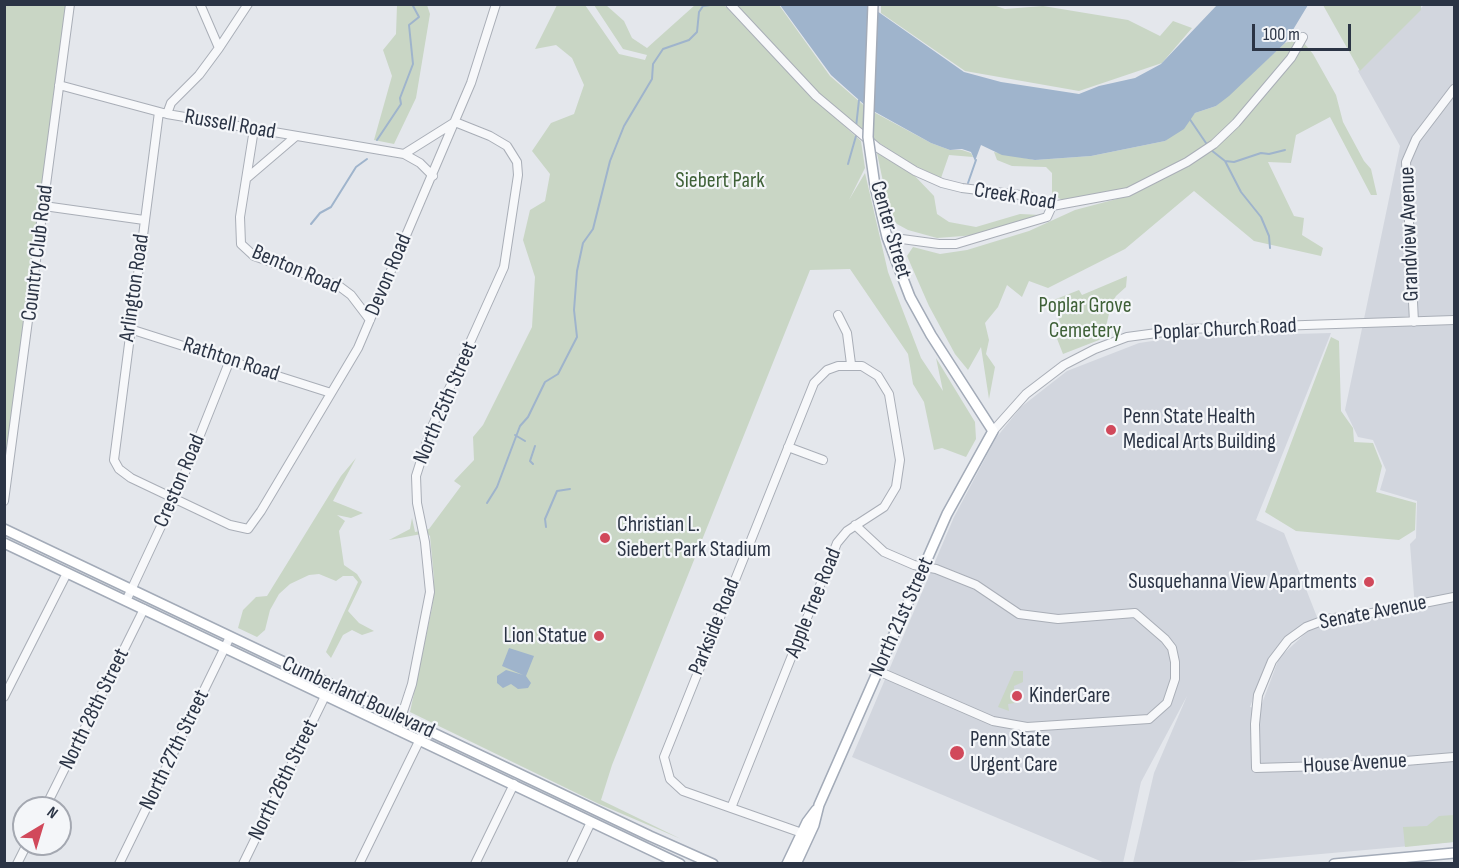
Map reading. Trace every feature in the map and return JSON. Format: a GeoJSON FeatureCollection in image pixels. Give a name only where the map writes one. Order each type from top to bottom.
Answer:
{"type":"FeatureCollection","features":[{"type":"Feature","properties":{"kind":"main road","name":"Center Street"},"geometry":{"type":"LineString","coordinates":[[873,4],[868,128],[875,186],[887,237],[901,276],[920,316],[993,431]]}},
{"type":"Feature","properties":{"kind":"main road","name":"North 21st Street"},"geometry":{"type":"LineString","coordinates":[[788,864],[802,832],[819,805],[960,488],[993,431]]}},
{"type":"Feature","properties":{"kind":"main road","name":"Cumberland Boulevard"},"geometry":{"type":"LineString","coordinates":[[4,529],[712,864]]}},
{"type":"Feature","properties":{"kind":"main road","name":"Cumberland Boulevard"},"geometry":{"type":"LineString","coordinates":[[4,543],[678,862]]}},
{"type":"Feature","properties":{"kind":"main road"},"geometry":{"type":"LineString","coordinates":[[465,761],[482,763],[512,777],[527,777]]}},
{"type":"Feature","properties":{"kind":"main road","name":"North 21st Street"},"geometry":{"type":"LineString","coordinates":[[796,864],[814,825],[819,805]]}},
{"type":"Feature","properties":{"kind":"main road"},"geometry":{"type":"LineString","coordinates":[[803,864],[804,848]]}},
{"type":"Feature","properties":{"kind":"main road"},"geometry":{"type":"LineString","coordinates":[[1334,864],[1455,853]]}},
{"type":"Feature","properties":{"kind":"main road"},"geometry":{"type":"LineString","coordinates":[[1371,864],[1392,858]]}},
{"type":"Feature","properties":{"kind":"street","name":"Country Club Road"},"geometry":{"type":"LineString","coordinates":[[4,501],[70,4]]}},
{"type":"Feature","properties":{"kind":"street"},"geometry":{"type":"LineString","coordinates":[[200,4],[219,48]]}},
{"type":"Feature","properties":{"kind":"street","name":"Arlington Road"},"geometry":{"type":"LineString","coordinates":[[174,498],[131,478],[115,464],[144,220],[163,113],[199,75],[248,4]]}},
{"type":"Feature","properties":{"kind":"street","name":"Devon Road"},"geometry":{"type":"LineString","coordinates":[[174,498],[230,525],[248,529],[261,512],[358,348],[455,122],[478,63],[496,4]]}},
{"type":"Feature","properties":{"kind":"street","name":"Creek Road"},"geometry":{"type":"LineString","coordinates":[[730,4],[816,96],[856,132],[886,153],[942,183],[962,188],[1029,196],[1052,206],[1128,192],[1187,162],[1210,146],[1236,123],[1291,57],[1303,37]]}},
{"type":"Feature","properties":{"kind":"street","name":"Russell Road"},"geometry":{"type":"LineString","coordinates":[[59,85],[163,113],[404,154],[420,163],[433,176]]}},
{"type":"Feature","properties":{"kind":"street","name":"Grandview Avenue"},"geometry":{"type":"LineString","coordinates":[[1413,321],[1406,162],[1416,139],[1455,89]]}},
{"type":"Feature","properties":{"kind":"street"},"geometry":{"type":"LineString","coordinates":[[404,154],[455,122]]}},
{"type":"Feature","properties":{"kind":"street","name":"North 25th Street"},"geometry":{"type":"LineString","coordinates":[[397,730],[412,684],[430,592],[425,542],[417,502],[416,476],[431,429],[504,267],[517,185],[517,162],[507,146],[490,136],[455,122]]}},
{"type":"Feature","properties":{"kind":"street","name":"Benton Road"},"geometry":{"type":"LineString","coordinates":[[254,129],[239,227],[239,237],[244,250],[254,256],[339,286],[351,296],[370,320]]}},
{"type":"Feature","properties":{"kind":"street"},"geometry":{"type":"LineString","coordinates":[[246,179],[295,137]]}},
{"type":"Feature","properties":{"kind":"street"},"geometry":{"type":"LineString","coordinates":[[44,206],[144,220]]}},
{"type":"Feature","properties":{"kind":"street"},"geometry":{"type":"LineString","coordinates":[[887,237],[956,244],[1047,217],[1052,206]]}},
{"type":"Feature","properties":{"kind":"street"},"geometry":{"type":"LineString","coordinates":[[838,315],[847,333],[851,364]]}},
{"type":"Feature","properties":{"kind":"street","name":"Poplar Church Road"},"geometry":{"type":"LineString","coordinates":[[993,431],[1026,394],[1064,365],[1095,349],[1127,338],[1187,329],[1455,320]]}},
{"type":"Feature","properties":{"kind":"street","name":"Rathton Road"},"geometry":{"type":"LineString","coordinates":[[130,330],[332,393]]}},
{"type":"Feature","properties":{"kind":"street","name":"Creston Road"},"geometry":{"type":"LineString","coordinates":[[126,601],[174,498],[230,360]]}},
{"type":"Feature","properties":{"kind":"street","name":"Parkside Road"},"geometry":{"type":"LineString","coordinates":[[802,832],[731,808],[676,786],[666,773],[664,757],[814,383],[831,368],[851,364]]}},
{"type":"Feature","properties":{"kind":"street","name":"Apple Tree Road"},"geometry":{"type":"LineString","coordinates":[[731,808],[834,550],[841,537],[855,525],[878,512],[889,501],[897,487],[901,468],[886,387],[871,370],[851,364]]}},
{"type":"Feature","properties":{"kind":"street"},"geometry":{"type":"LineString","coordinates":[[788,447],[823,460]]}},
{"type":"Feature","properties":{"kind":"street"},"geometry":{"type":"LineString","coordinates":[[855,525],[879,550],[976,585],[1012,610],[1026,616],[1058,619],[1135,613],[1172,648],[1175,679],[1167,703],[1155,716],[1140,721],[1013,727],[993,721],[878,671]]}},
{"type":"Feature","properties":{"kind":"street"},"geometry":{"type":"LineString","coordinates":[[4,697],[67,573]]}},
{"type":"Feature","properties":{"kind":"street","name":"Senate Avenue"},"geometry":{"type":"LineString","coordinates":[[1256,768],[1255,718],[1258,695],[1272,661],[1288,640],[1306,627],[1327,619],[1379,612],[1455,597]]}},
{"type":"Feature","properties":{"kind":"street","name":"North 28th Street"},"geometry":{"type":"LineString","coordinates":[[51,796],[144,609]]}},
{"type":"Feature","properties":{"kind":"street","name":"North 27th Street"},"geometry":{"type":"LineString","coordinates":[[119,864],[230,637]]}},
{"type":"Feature","properties":{"kind":"street"},"geometry":{"type":"LineString","coordinates":[[4,676],[13,680]]}},
{"type":"Feature","properties":{"kind":"street","name":"North 26th Street"},"geometry":{"type":"LineString","coordinates":[[243,864],[325,696]]}},
{"type":"Feature","properties":{"kind":"street"},"geometry":{"type":"LineString","coordinates":[[358,864],[425,729]]}},
{"type":"Feature","properties":{"kind":"street","name":"House Avenue"},"geometry":{"type":"LineString","coordinates":[[1256,768],[1356,765],[1455,757]]}},
{"type":"Feature","properties":{"kind":"street"},"geometry":{"type":"LineString","coordinates":[[475,864],[514,784]]}},
{"type":"Feature","properties":{"kind":"street"},"geometry":{"type":"LineString","coordinates":[[571,864],[591,822]]}},
{"type":"Feature","properties":{"kind":"shaded area"},"geometry":{"type":"Polygon","coordinates":[[[1424,5],[1454,5],[1454,842],[1221,863],[1133,863],[1154,773],[1187,696],[1141,782],[1123,863],[1105,863],[852,757],[954,517],[996,438],[1021,407],[1067,371],[1139,343],[1180,337],[1331,333],[1256,520],[1284,533],[1317,617],[1290,633],[1276,648],[1263,671],[1250,707],[1260,709],[1279,658],[1309,630],[1335,621],[1415,608],[1410,544],[1416,538],[1417,501],[1380,490],[1386,470],[1373,440],[1358,437],[1345,410],[1400,146],[1358,71],[1424,5]]]}},
{"type":"Feature","properties":{"kind":"green space"},"geometry":{"type":"Polygon","coordinates":[[[881,4],[990,4],[1005,9],[1043,6],[1128,20],[1160,36],[1173,21],[1192,28],[1162,63],[1079,91],[965,71],[881,13],[881,4]]]}},
{"type":"Feature","properties":{"kind":"green space"},"geometry":{"type":"Polygon","coordinates":[[[4,5],[69,5],[5,468],[4,468],[4,5]]]}},
{"type":"Feature","properties":{"kind":"green space"},"geometry":{"type":"Polygon","coordinates":[[[397,5],[427,5],[430,14],[416,98],[394,144],[374,140],[392,76],[383,50],[396,34],[397,5]]]}},
{"type":"Feature","properties":{"kind":"green space","name":"Siebert Park"},"geometry":{"type":"Polygon","coordinates":[[[557,5],[585,5],[619,54],[645,60],[647,55],[623,49],[594,5],[606,5],[624,21],[632,38],[647,48],[695,5],[724,5],[812,97],[861,141],[865,168],[849,200],[865,173],[888,272],[921,358],[943,391],[936,358],[975,422],[976,439],[966,457],[942,448],[934,450],[924,402],[913,384],[908,354],[850,269],[810,270],[612,765],[601,800],[681,839],[599,804],[410,712],[432,608],[434,579],[430,536],[427,533],[389,540],[410,529],[412,518],[415,532],[429,529],[461,486],[454,481],[474,460],[473,437],[483,425],[532,327],[535,277],[523,240],[530,210],[545,201],[550,174],[532,151],[551,123],[574,114],[584,85],[572,58],[556,45],[535,49],[557,5]]]}},
{"type":"Feature","properties":{"kind":"green space"},"geometry":{"type":"Polygon","coordinates":[[[734,5],[779,5],[830,76],[868,109],[931,143],[950,150],[971,153],[973,157],[949,155],[941,178],[909,163],[856,127],[821,95],[734,5]]]}},
{"type":"Feature","properties":{"kind":"green space"},"geometry":{"type":"Polygon","coordinates":[[[1323,5],[1421,5],[1421,10],[1360,71],[1323,5]]]}},
{"type":"Feature","properties":{"kind":"green space"},"geometry":{"type":"Polygon","coordinates":[[[1291,41],[1304,43],[1313,54],[1336,95],[1343,122],[1364,161],[1371,169],[1377,195],[1371,195],[1330,117],[1296,135],[1291,163],[1268,162],[1294,216],[1304,218],[1302,235],[1323,248],[1321,256],[1254,241],[1194,191],[1125,249],[1048,288],[1029,281],[1022,297],[1007,285],[998,307],[985,323],[989,340],[986,354],[995,367],[989,399],[981,347],[968,370],[955,354],[929,306],[907,256],[913,247],[940,254],[967,250],[1029,231],[1075,210],[1128,196],[1127,190],[1078,200],[1062,200],[1052,194],[1052,173],[1046,167],[1012,166],[997,160],[994,152],[1035,160],[1091,156],[1165,141],[1195,113],[1216,106],[1285,43],[1291,41]]]}},
{"type":"Feature","properties":{"kind":"green space"},"geometry":{"type":"Polygon","coordinates":[[[877,153],[912,173],[934,196],[937,214],[949,222],[976,227],[1020,214],[1041,215],[976,235],[937,238],[908,230],[897,224],[890,215],[877,153]]]}},
{"type":"Feature","properties":{"kind":"green space","name":"Poplar Grove Cemetery"},"geometry":{"type":"Polygon","coordinates":[[[1127,276],[1126,287],[1116,296],[1111,305],[1104,335],[1099,340],[1063,354],[1054,331],[1062,327],[1051,301],[1079,290],[1082,295],[1127,276]]]}},
{"type":"Feature","properties":{"kind":"green space"},"geometry":{"type":"Polygon","coordinates":[[[1331,337],[1339,341],[1341,411],[1353,428],[1354,442],[1373,443],[1382,466],[1376,492],[1416,503],[1415,530],[1399,540],[1296,531],[1265,512],[1331,337]]]}},
{"type":"Feature","properties":{"kind":"green space"},"geometry":{"type":"Polygon","coordinates":[[[356,458],[333,501],[363,513],[351,518],[337,515],[345,521],[339,531],[344,565],[357,574],[362,582],[348,611],[359,623],[374,631],[362,635],[352,630],[343,635],[331,658],[326,652],[358,582],[353,576],[343,576],[336,581],[319,574],[309,575],[290,584],[279,594],[270,610],[265,630],[257,637],[238,628],[243,610],[256,597],[267,596],[341,476],[356,458]]]}},
{"type":"Feature","properties":{"kind":"green space"},"geometry":{"type":"Polygon","coordinates":[[[1014,671],[1023,671],[1023,682],[1014,686],[1015,703],[1008,704],[1009,711],[998,707],[1014,671]]]}},
{"type":"Feature","properties":{"kind":"green space"},"geometry":{"type":"Polygon","coordinates":[[[1454,815],[1454,842],[1405,847],[1403,827],[1427,826],[1439,816],[1454,815]]]}},
{"type":"Feature","properties":{"kind":"water"},"geometry":{"type":"Polygon","coordinates":[[[867,4],[964,72],[1001,82],[1079,94],[1099,86],[1135,78],[1161,64],[1217,5],[1308,5],[1285,43],[1229,96],[1216,106],[1195,113],[1184,129],[1165,141],[1091,156],[1035,160],[1002,155],[981,145],[975,161],[971,152],[962,149],[950,150],[931,143],[868,108],[831,75],[780,5],[867,4]]]}},
{"type":"Feature","properties":{"kind":"water"},"geometry":{"type":"Polygon","coordinates":[[[509,648],[534,656],[526,676],[531,683],[528,688],[518,689],[511,684],[503,688],[497,683],[497,676],[506,670],[523,675],[502,666],[509,648]]]}},
{"type":"Feature","properties":{"kind":"waterway"},"geometry":{"type":"LineString","coordinates":[[377,140],[401,104],[400,98],[413,64],[409,25],[419,17],[412,4]]}},
{"type":"Feature","properties":{"kind":"waterway"},"geometry":{"type":"LineString","coordinates":[[487,503],[497,487],[520,426],[528,417],[545,382],[558,374],[577,337],[574,310],[577,271],[583,243],[593,229],[610,161],[624,126],[652,79],[653,64],[663,49],[689,40],[697,32],[699,12],[703,6],[717,4]]}},
{"type":"Feature","properties":{"kind":"waterway"},"geometry":{"type":"LineString","coordinates":[[856,127],[859,100]]}},
{"type":"Feature","properties":{"kind":"waterway"},"geometry":{"type":"LineString","coordinates":[[1189,118],[1208,146]]}},
{"type":"Feature","properties":{"kind":"waterway"},"geometry":{"type":"LineString","coordinates":[[848,164],[856,136]]}},
{"type":"Feature","properties":{"kind":"waterway"},"geometry":{"type":"LineString","coordinates":[[1211,150],[1225,161],[1241,192],[1261,217],[1269,236],[1270,248]]}},
{"type":"Feature","properties":{"kind":"waterway"},"geometry":{"type":"LineString","coordinates":[[1225,161],[1234,162],[1261,153],[1269,154],[1285,150]]}},
{"type":"Feature","properties":{"kind":"waterway"},"geometry":{"type":"LineString","coordinates":[[311,224],[320,213],[331,207],[356,167],[367,159]]}},
{"type":"Feature","properties":{"kind":"waterway"},"geometry":{"type":"LineString","coordinates":[[968,183],[976,160]]}},
{"type":"Feature","properties":{"kind":"waterway"},"geometry":{"type":"LineString","coordinates":[[515,435],[525,441]]}},
{"type":"Feature","properties":{"kind":"waterway"},"geometry":{"type":"LineString","coordinates":[[533,464],[530,461],[535,446]]}},
{"type":"Feature","properties":{"kind":"waterway"},"geometry":{"type":"LineString","coordinates":[[546,527],[545,519],[557,491],[570,489]]}},
{"type":"Feature","properties":{"kind":"place","name":"Penn State Health Medical Arts Building"},"geometry":{"type":"Point","coordinates":[1111,430]}},
{"type":"Feature","properties":{"kind":"place","name":"Christian L. Siebert Park Stadium"},"geometry":{"type":"Point","coordinates":[605,538]}},
{"type":"Feature","properties":{"kind":"place","name":"Susquehanna View Apartments"},"geometry":{"type":"Point","coordinates":[1369,582]}},
{"type":"Feature","properties":{"kind":"place","name":"Lion Statue"},"geometry":{"type":"Point","coordinates":[599,636]}},
{"type":"Feature","properties":{"kind":"place","name":"KinderCare"},"geometry":{"type":"Point","coordinates":[1017,696]}},
{"type":"Feature","properties":{"kind":"place","name":"Penn State Urgent Care"},"geometry":{"type":"Point","coordinates":[957,753]}}]}
